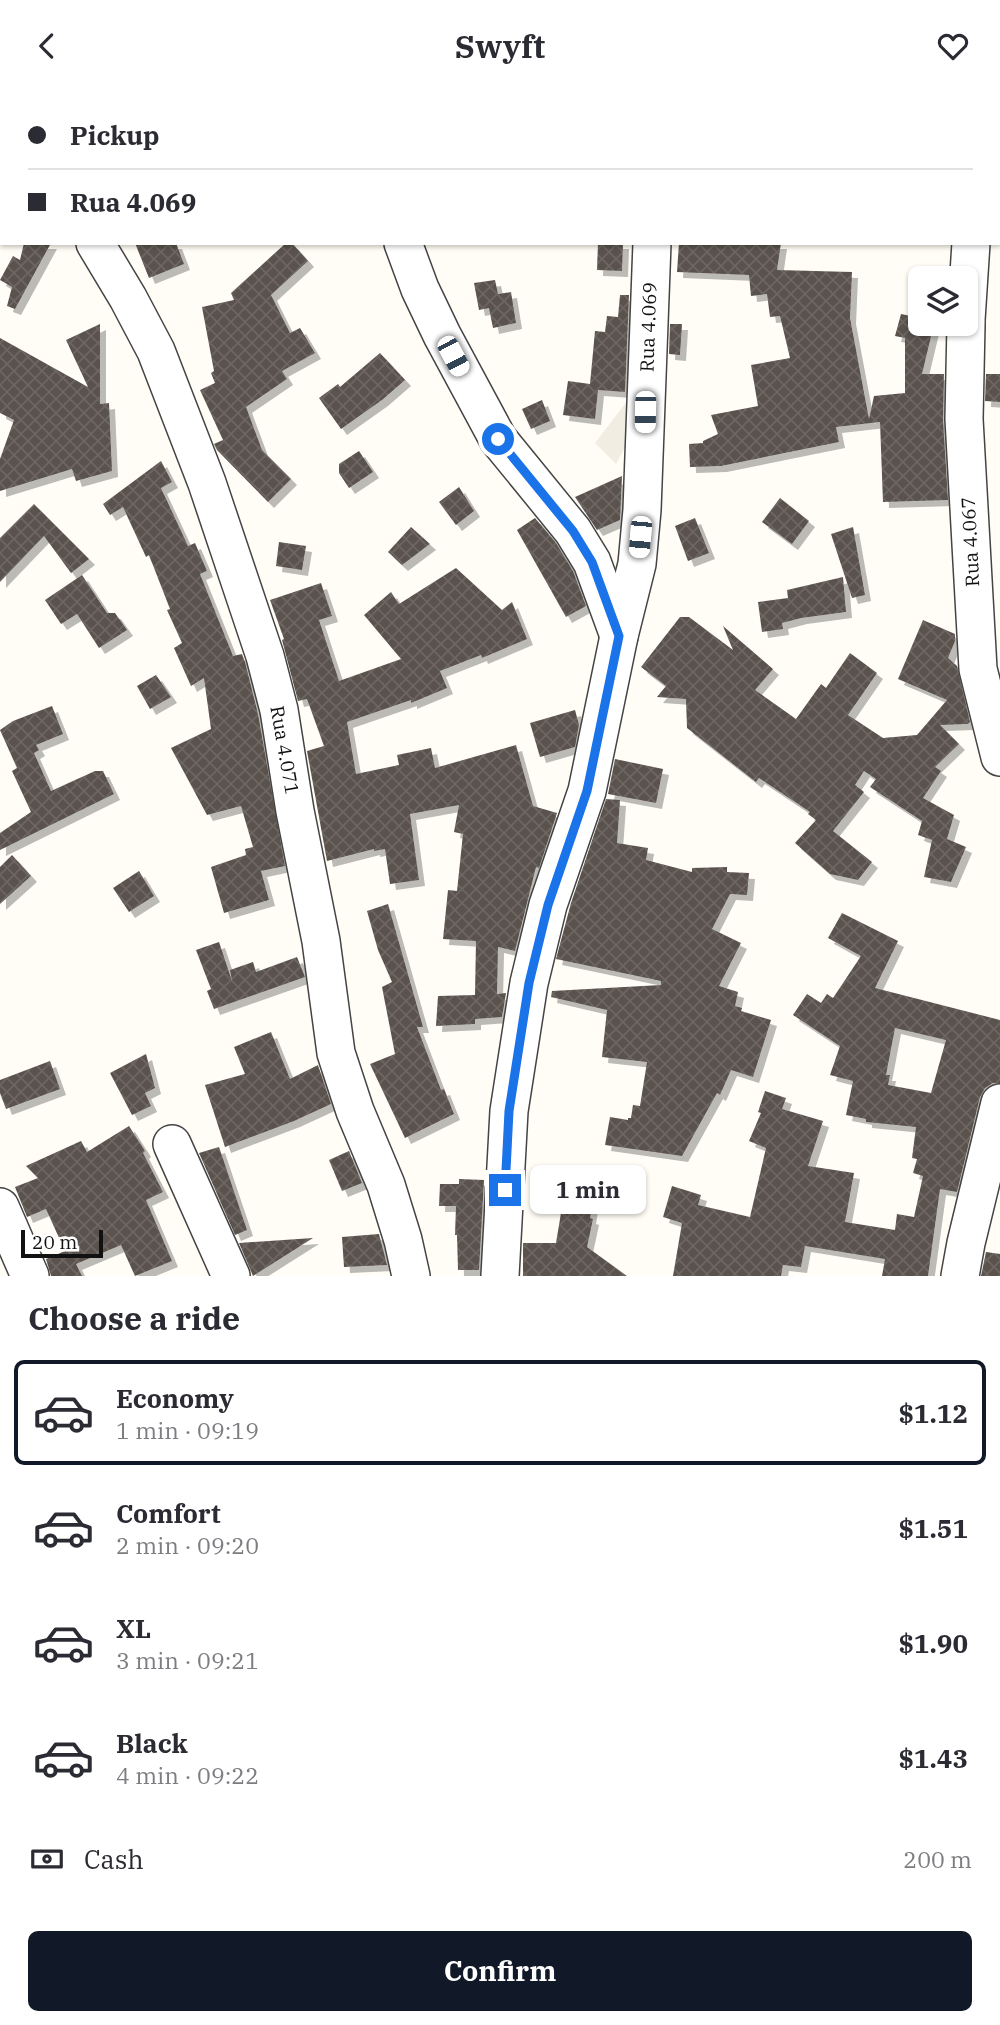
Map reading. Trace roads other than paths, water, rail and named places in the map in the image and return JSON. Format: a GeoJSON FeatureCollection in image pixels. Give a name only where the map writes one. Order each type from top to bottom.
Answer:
{"type":"FeatureCollection","features":[{"type":"Feature","properties":{"kind":"street","name":"Rua 4.071"},"geometry":{"type":"LineString","coordinates":[[95,245],[156,351],[207,482],[265,656],[279,710],[295,811],[321,941],[336,1053],[355,1111],[386,1185],[411,1276]]}},
{"type":"Feature","properties":{"kind":"street"},"geometry":{"type":"LineString","coordinates":[[404,245],[420,289],[442,335],[498,439],[573,531],[592,562],[619,636]]}},
{"type":"Feature","properties":{"kind":"street","name":"Rua 4.069"},"geometry":{"type":"LineString","coordinates":[[500,1276],[509,1111],[529,983],[548,905],[587,791],[619,636],[638,565],[652,245]]}},
{"type":"Feature","properties":{"kind":"street","name":"Rua 4.067"},"geometry":{"type":"LineString","coordinates":[[970,266],[971,245]]}},
{"type":"Feature","properties":{"kind":"street","name":"Rua 4.067"},"geometry":{"type":"LineString","coordinates":[[966,336],[964,419],[978,669],[1000,757]]}},
{"type":"Feature","properties":{"kind":"street"},"geometry":{"type":"LineString","coordinates":[[960,1276],[1000,1103]]}},
{"type":"Feature","properties":{"kind":"street"},"geometry":{"type":"LineString","coordinates":[[172,1144],[231,1276]]}},
{"type":"Feature","properties":{"kind":"street"},"geometry":{"type":"LineString","coordinates":[[0,1207],[30,1276]]}}]}
